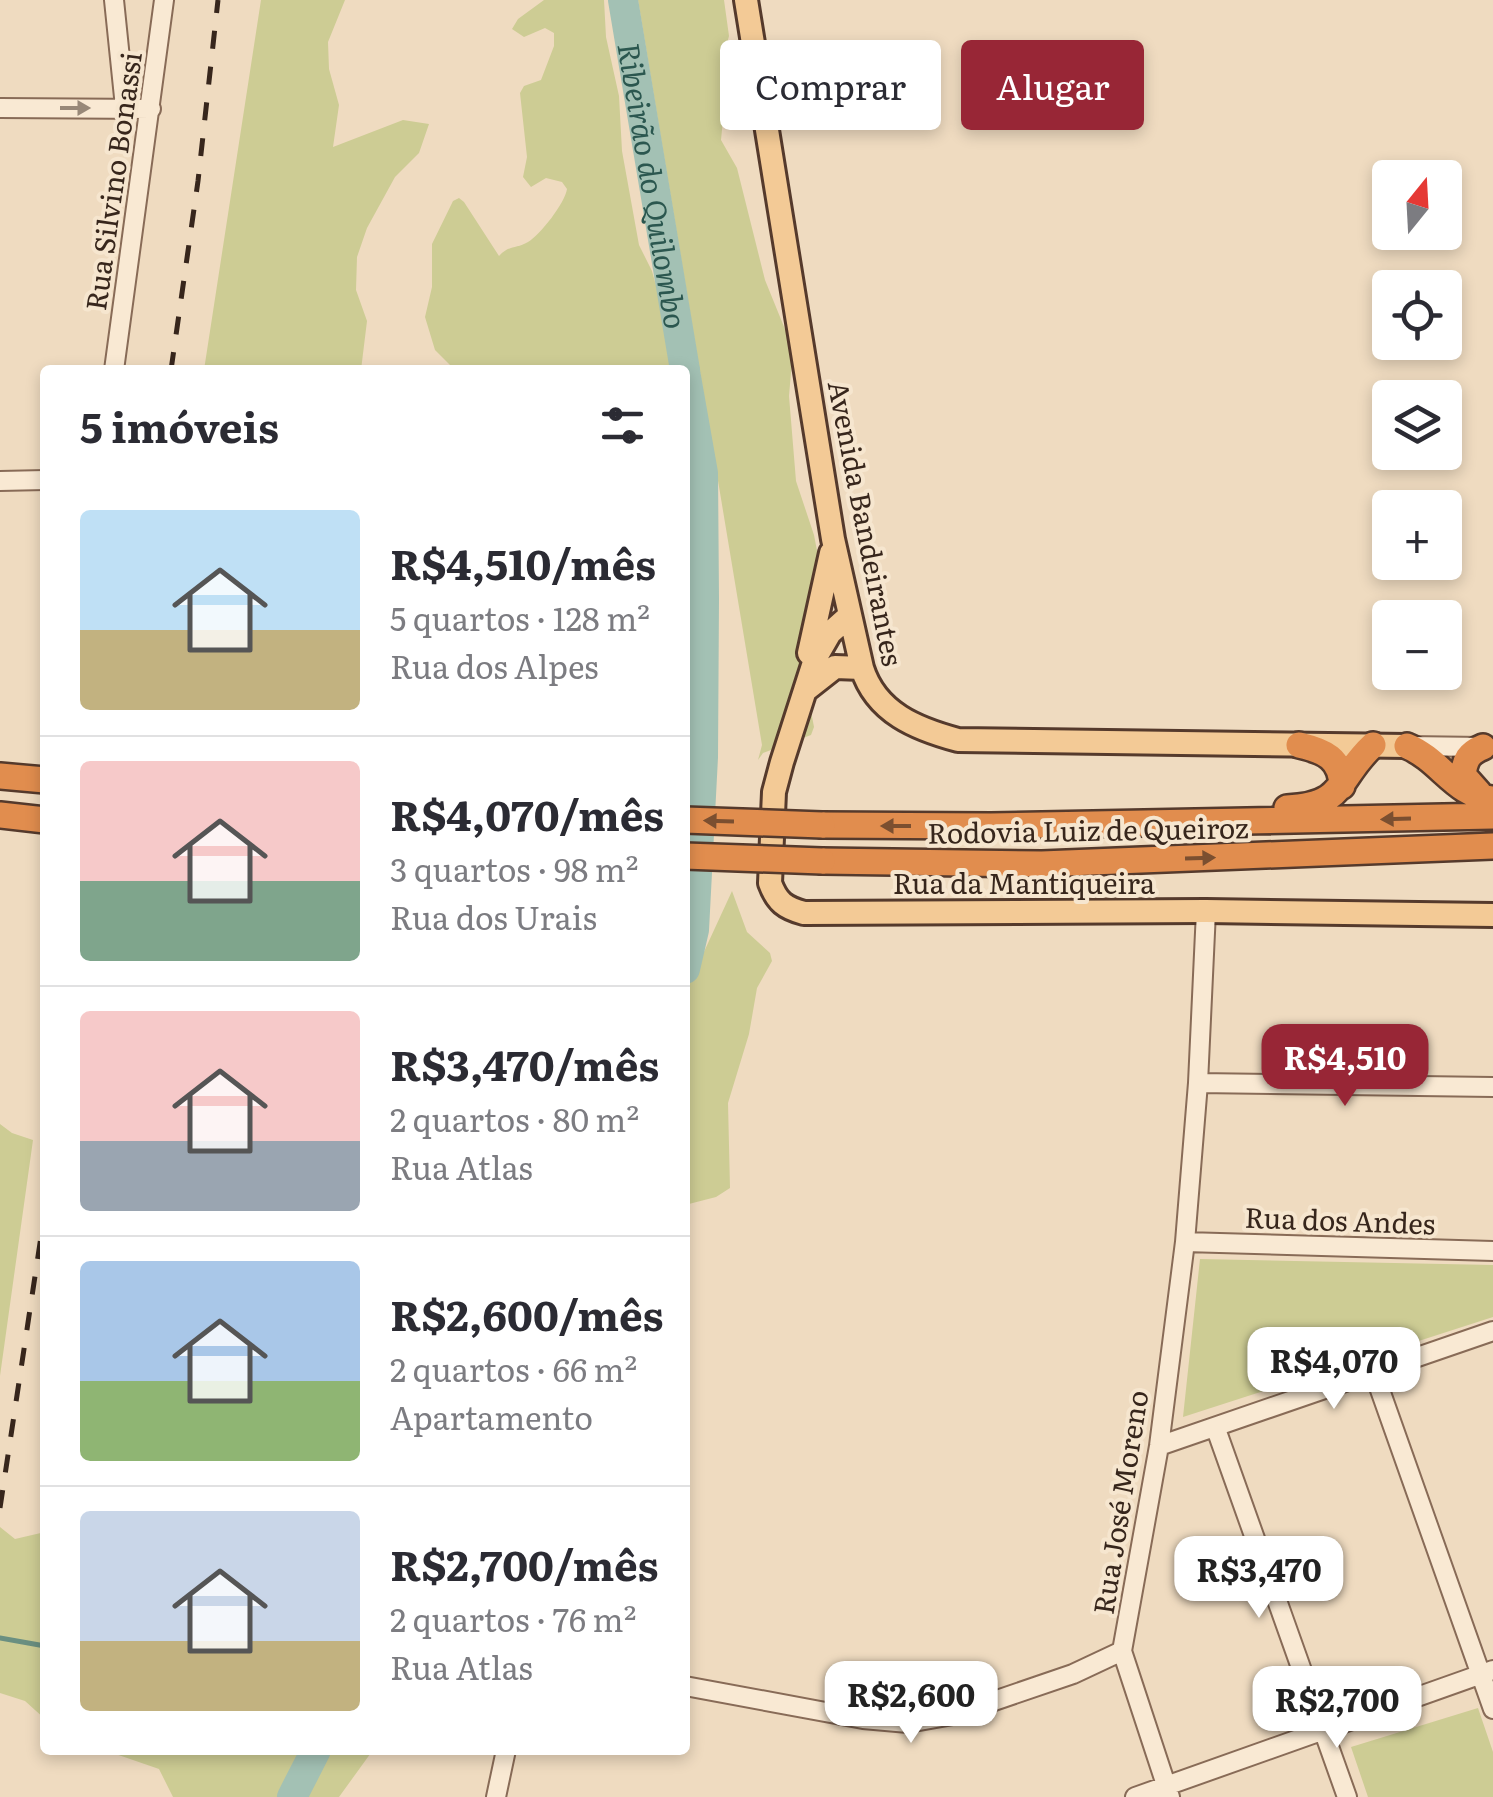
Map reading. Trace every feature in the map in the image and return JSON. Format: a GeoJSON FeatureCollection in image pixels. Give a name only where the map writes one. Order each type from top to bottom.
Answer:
{"type":"FeatureCollection","features":[{"type":"Feature","properties":{"kind":"highway"},"geometry":{"type":"LineString","coordinates":[[1299,745],[1317,749],[1337,761],[1342,786]]}},
{"type":"Feature","properties":{"kind":"highway"},"geometry":{"type":"LineString","coordinates":[[1017,826],[1132,814],[1315,807],[1330,799],[1374,745]]}},
{"type":"Feature","properties":{"kind":"highway"},"geometry":{"type":"LineString","coordinates":[[1407,746],[1427,754],[1454,783],[1491,805]]}},
{"type":"Feature","properties":{"kind":"highway"},"geometry":{"type":"LineString","coordinates":[[1488,747],[1471,752],[1464,762],[1463,775],[1491,805]]}},
{"type":"Feature","properties":{"kind":"highway"},"geometry":{"type":"LineString","coordinates":[[0,776],[40,780]]}},
{"type":"Feature","properties":{"kind":"highway","name":"Rodovia Luiz de Queiroz"},"geometry":{"type":"LineString","coordinates":[[690,820],[1017,826],[1491,805]]}},
{"type":"Feature","properties":{"kind":"highway"},"geometry":{"type":"LineString","coordinates":[[0,815],[40,819]]}},
{"type":"Feature","properties":{"kind":"highway","name":"Rodovia Luiz de Queiroz"},"geometry":{"type":"LineString","coordinates":[[690,856],[1042,864],[1493,846]]}},
{"type":"Feature","properties":{"kind":"main road","name":"Avenida Bandeirantes"},"geometry":{"type":"LineString","coordinates":[[746,0],[834,540],[862,668],[875,694],[902,720],[920,730],[958,740],[1407,746]]}},
{"type":"Feature","properties":{"kind":"main road"},"geometry":{"type":"LineString","coordinates":[[834,540],[804,674],[808,688],[835,668],[862,668]]}},
{"type":"Feature","properties":{"kind":"main road","name":"Rua da Mantiqueira"},"geometry":{"type":"LineString","coordinates":[[851,623],[824,643],[774,792],[770,884],[775,897],[788,908],[804,912],[1493,915]]}},
{"type":"Feature","properties":{"kind":"street"},"geometry":{"type":"LineString","coordinates":[[114,0],[125,108]]}},
{"type":"Feature","properties":{"kind":"street","name":"Rua Silvino Bonassi"},"geometry":{"type":"LineString","coordinates":[[115,365],[164,0]]}},
{"type":"Feature","properties":{"kind":"street"},"geometry":{"type":"LineString","coordinates":[[0,108],[151,108]]}},
{"type":"Feature","properties":{"kind":"street"},"geometry":{"type":"LineString","coordinates":[[0,481],[40,480]]}},
{"type":"Feature","properties":{"kind":"street"},"geometry":{"type":"LineString","coordinates":[[1407,746],[1488,747]]}},
{"type":"Feature","properties":{"kind":"street","name":"Rua José Moreno"},"geometry":{"type":"LineString","coordinates":[[690,1687],[863,1719],[908,1722],[970,1710],[1073,1674],[1122,1651],[1159,1446],[1185,1242],[1206,911]]}},
{"type":"Feature","properties":{"kind":"street"},"geometry":{"type":"LineString","coordinates":[[1198,1083],[1493,1087]]}},
{"type":"Feature","properties":{"kind":"street","name":"Rua dos Andes"},"geometry":{"type":"LineString","coordinates":[[1185,1242],[1493,1251]]}},
{"type":"Feature","properties":{"kind":"street"},"geometry":{"type":"LineString","coordinates":[[1159,1446],[1493,1331]]}},
{"type":"Feature","properties":{"kind":"street"},"geometry":{"type":"LineString","coordinates":[[1374,1373],[1487,1672],[1493,1710]]}},
{"type":"Feature","properties":{"kind":"street"},"geometry":{"type":"LineString","coordinates":[[1216,1429],[1347,1797]]}},
{"type":"Feature","properties":{"kind":"street"},"geometry":{"type":"LineString","coordinates":[[1122,1651],[1168,1791]]}},
{"type":"Feature","properties":{"kind":"street"},"geometry":{"type":"LineString","coordinates":[[1135,1797],[1168,1791],[1487,1672]]}},
{"type":"Feature","properties":{"kind":"street"},"geometry":{"type":"LineString","coordinates":[[496,1797],[505,1755]]}},
{"type":"Feature","properties":{"kind":"shaded area"},"geometry":{"type":"Polygon","coordinates":[[[261,0],[345,0],[328,42],[329,69],[339,105],[333,147],[403,120],[429,124],[419,153],[395,177],[367,228],[357,257],[356,290],[367,321],[362,365],[205,365],[261,0]]]}},
{"type":"Feature","properties":{"kind":"shaded area"},"geometry":{"type":"Polygon","coordinates":[[[544,0],[604,0],[606,37],[619,96],[622,151],[639,245],[652,271],[678,365],[450,365],[435,350],[425,317],[432,287],[432,244],[453,201],[459,198],[464,202],[499,256],[533,238],[551,218],[567,189],[562,182],[546,178],[531,187],[523,177],[527,157],[520,93],[524,86],[541,80],[554,46],[554,33],[545,28],[524,37],[512,29],[518,19],[544,0]]]}},
{"type":"Feature","properties":{"kind":"shaded area"},"geometry":{"type":"Polygon","coordinates":[[[638,0],[724,0],[729,36],[728,40],[720,40],[721,140],[737,168],[765,280],[793,349],[789,396],[796,481],[814,535],[823,582],[805,680],[814,727],[811,735],[763,753],[758,760],[762,745],[638,0]]]}},
{"type":"Feature","properties":{"kind":"shaded area"},"geometry":{"type":"Polygon","coordinates":[[[690,410],[704,475],[712,541],[709,573],[690,649],[690,410]]]}},
{"type":"Feature","properties":{"kind":"shaded area"},"geometry":{"type":"Polygon","coordinates":[[[732,891],[747,932],[770,953],[772,961],[757,988],[749,1034],[728,1103],[730,1188],[716,1197],[690,1204],[690,982],[732,891]]]}},
{"type":"Feature","properties":{"kind":"shaded area"},"geometry":{"type":"Polygon","coordinates":[[[0,1124],[33,1140],[0,1376],[0,1124]]]}},
{"type":"Feature","properties":{"kind":"shaded area"},"geometry":{"type":"Polygon","coordinates":[[[1200,1259],[1493,1265],[1493,1317],[1183,1417],[1200,1259]]]}},
{"type":"Feature","properties":{"kind":"shaded area"},"geometry":{"type":"Polygon","coordinates":[[[0,1527],[15,1539],[40,1533],[40,1714],[25,1701],[0,1693],[0,1527]]]}},
{"type":"Feature","properties":{"kind":"shaded area"},"geometry":{"type":"Polygon","coordinates":[[[1478,1708],[1493,1752],[1493,1797],[1368,1797],[1351,1747],[1478,1708]]]}},
{"type":"Feature","properties":{"kind":"shaded area"},"geometry":{"type":"Polygon","coordinates":[[[118,1755],[305,1755],[280,1797],[173,1797],[159,1769],[118,1755]]]}},
{"type":"Feature","properties":{"kind":"shaded area"},"geometry":{"type":"Polygon","coordinates":[[[322,1755],[369,1755],[339,1797],[302,1797],[322,1755]]]}},
{"type":"Feature","properties":{"kind":"waterway","name":"Ribeirão do Quilombo"},"geometry":{"type":"LineString","coordinates":[[623,0],[684,365]]}},
{"type":"Feature","properties":{"kind":"waterway","name":"Ribeirão do Quilombo"},"geometry":{"type":"LineString","coordinates":[[690,399],[703,473],[704,599],[703,757],[690,947]]}},
{"type":"Feature","properties":{"kind":"waterway"},"geometry":{"type":"LineString","coordinates":[[0,1638],[40,1645]]}},
{"type":"Feature","properties":{"kind":"waterway","name":"Ribeirão do Quilombo"},"geometry":{"type":"LineString","coordinates":[[292,1797],[313,1755]]}},
{"type":"Feature","properties":{"kind":"railway"},"geometry":{"type":"LineString","coordinates":[[172,365],[218,0]]}},
{"type":"Feature","properties":{"kind":"railway"},"geometry":{"type":"LineString","coordinates":[[0,1508],[40,1243]]}}]}
